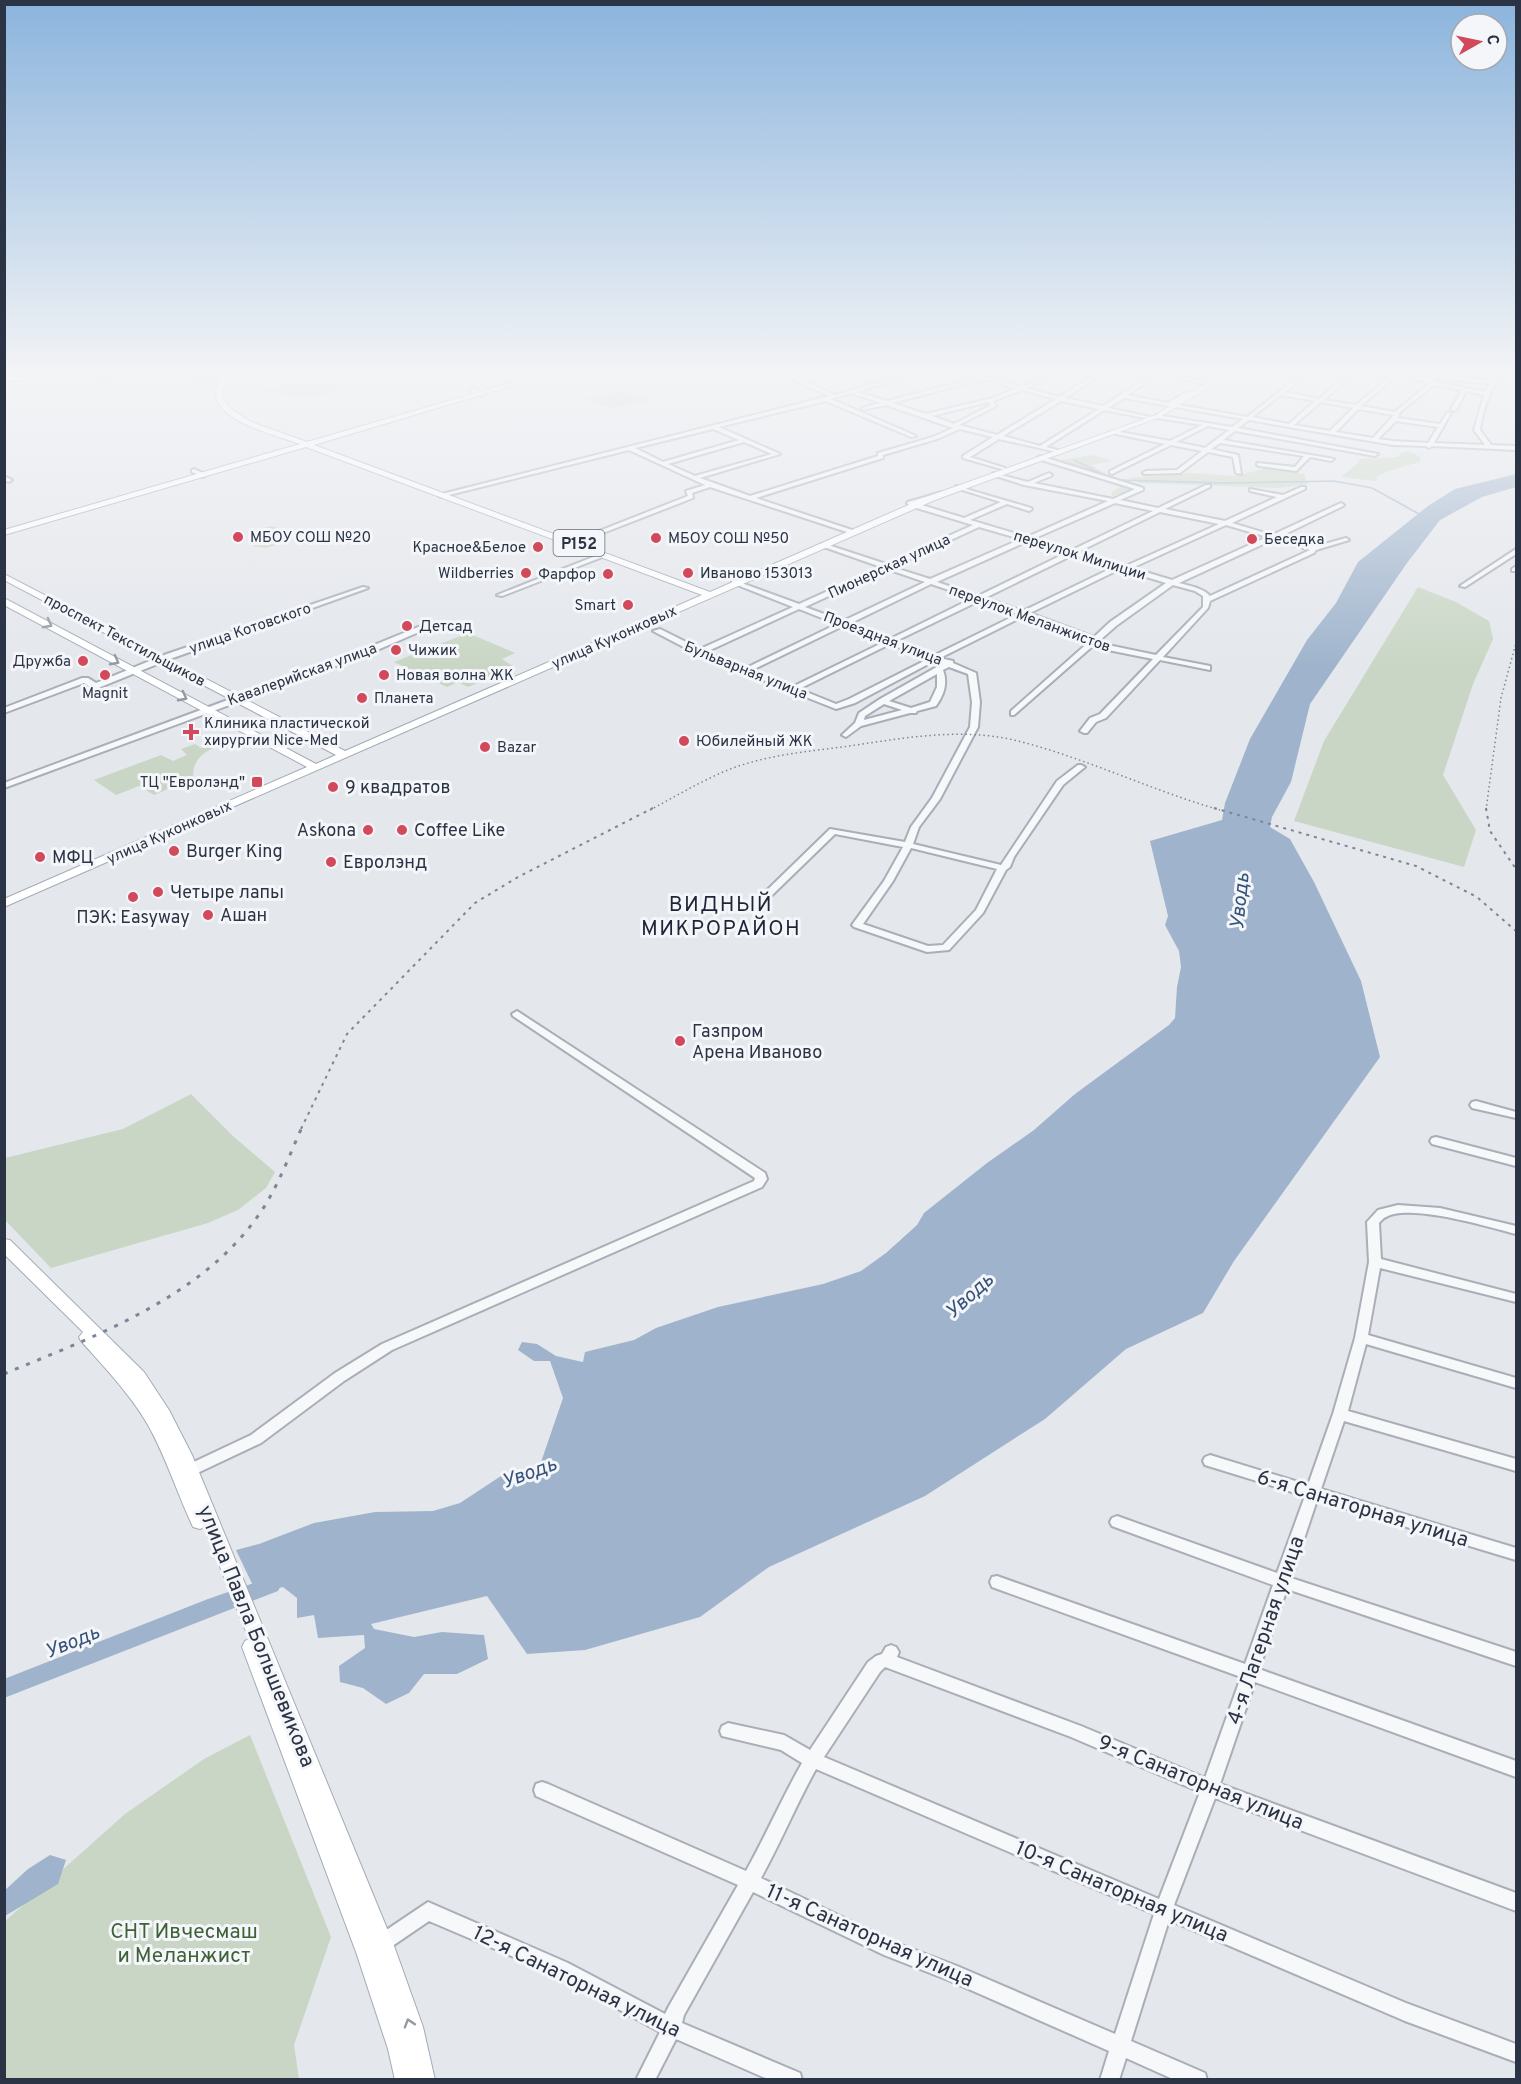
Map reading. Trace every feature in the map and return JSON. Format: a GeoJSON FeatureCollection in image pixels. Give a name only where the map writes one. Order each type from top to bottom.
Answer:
{"type":"FeatureCollection","features":[{"type":"Feature","properties":{"kind":"main road"},"geometry":{"type":"LineString","coordinates":[[4,526],[190,472]]}},
{"type":"Feature","properties":{"kind":"main road"},"geometry":{"type":"LineString","coordinates":[[4,533],[210,472]]}},
{"type":"Feature","properties":{"kind":"main road","name":"Р152"},"geometry":{"type":"LineString","coordinates":[[386,472],[710,593]]}},
{"type":"Feature","properties":{"kind":"main road","name":"улица Куконковых"},"geometry":{"type":"LineString","coordinates":[[913,505],[998,472]]}},
{"type":"Feature","properties":{"kind":"main road","name":"улица Куконковых"},"geometry":{"type":"LineString","coordinates":[[327,760],[940,493],[998,472]]}},
{"type":"Feature","properties":{"kind":"main road","name":"улица Куконковых"},"geometry":{"type":"LineString","coordinates":[[736,582],[852,532]]}},
{"type":"Feature","properties":{"kind":"main road","name":"проспект Текстильщиков"},"geometry":{"type":"LineString","coordinates":[[4,576],[236,698],[327,760]]}},
{"type":"Feature","properties":{"kind":"main road","name":"проспект Текстильщиков"},"geometry":{"type":"LineString","coordinates":[[4,601],[206,710],[327,760]]}},
{"type":"Feature","properties":{"kind":"main road","name":"улица Куконковых"},"geometry":{"type":"LineString","coordinates":[[4,902],[595,644]]}},
{"type":"Feature","properties":{"kind":"main road","name":"улица Павла Большевикова"},"geometry":{"type":"LineString","coordinates":[[4,1244],[138,1377],[163,1415],[375,1947],[411,2027],[423,2079]]}},
{"type":"Feature","properties":{"kind":"main road","name":"улица Павла Большевикова"},"geometry":{"type":"LineString","coordinates":[[4,1254],[130,1384],[185,1473]]}},
{"type":"Feature","properties":{"kind":"main road","name":"улица Павла Большевикова"},"geometry":{"type":"LineString","coordinates":[[375,1947],[407,2079]]}},
{"type":"Feature","properties":{"kind":"street"},"geometry":{"type":"LineString","coordinates":[[197,472],[202,475]]}},
{"type":"Feature","properties":{"kind":"street"},"geometry":{"type":"LineString","coordinates":[[444,494],[532,472]]}},
{"type":"Feature","properties":{"kind":"street"},"geometry":{"type":"LineString","coordinates":[[680,472],[710,485],[852,532]]}},
{"type":"Feature","properties":{"kind":"street"},"geometry":{"type":"LineString","coordinates":[[693,478],[713,472]]}},
{"type":"Feature","properties":{"kind":"street"},"geometry":{"type":"LineString","coordinates":[[750,498],[832,472]]}},
{"type":"Feature","properties":{"kind":"street"},"geometry":{"type":"LineString","coordinates":[[1000,472],[1030,483],[1226,523],[1314,549],[1332,546],[1346,540]]}},
{"type":"Feature","properties":{"kind":"street"},"geometry":{"type":"LineString","coordinates":[[747,670],[930,582],[1141,489],[1086,472]]}},
{"type":"Feature","properties":{"kind":"street"},"geometry":{"type":"LineString","coordinates":[[1146,473],[1170,472]]}},
{"type":"Feature","properties":{"kind":"street"},"geometry":{"type":"LineString","coordinates":[[1030,483],[1048,475]]}},
{"type":"Feature","properties":{"kind":"street"},"geometry":{"type":"LineString","coordinates":[[579,545],[596,534],[691,497],[688,492],[710,485]]}},
{"type":"Feature","properties":{"kind":"street"},"geometry":{"type":"LineString","coordinates":[[793,689],[975,598],[1209,486]]}},
{"type":"Feature","properties":{"kind":"street"},"geometry":{"type":"LineString","coordinates":[[958,487],[1029,509]]}},
{"type":"Feature","properties":{"kind":"street"},"geometry":{"type":"LineString","coordinates":[[935,657],[1121,568],[1130,567],[1303,488]]}},
{"type":"Feature","properties":{"kind":"street"},"geometry":{"type":"LineString","coordinates":[[1252,490],[1284,497]]}},
{"type":"Feature","properties":{"kind":"street"},"geometry":{"type":"LineString","coordinates":[[964,520],[1007,502]]}},
{"type":"Feature","properties":{"kind":"street","name":"переулок Милиции"},"geometry":{"type":"LineString","coordinates":[[913,505],[1202,591],[1207,600]]}},
{"type":"Feature","properties":{"kind":"street"},"geometry":{"type":"LineString","coordinates":[[1014,713],[1131,610],[1172,583],[1341,505]]}},
{"type":"Feature","properties":{"kind":"street","name":"Пионерская улица"},"geometry":{"type":"LineString","coordinates":[[700,652],[980,524]]}},
{"type":"Feature","properties":{"kind":"street","name":"переулок Меланжистов"},"geometry":{"type":"LineString","coordinates":[[823,545],[1089,636],[1093,642],[1207,668]]}},
{"type":"Feature","properties":{"kind":"street"},"geometry":{"type":"LineString","coordinates":[[1084,731],[1093,720],[1103,716],[1159,658],[1206,607],[1207,600],[1312,552],[1314,549]]}},
{"type":"Feature","properties":{"kind":"street"},"geometry":{"type":"LineString","coordinates":[[1462,586],[1516,551]]}},
{"type":"Feature","properties":{"kind":"street"},"geometry":{"type":"LineString","coordinates":[[500,596],[605,554]]}},
{"type":"Feature","properties":{"kind":"street","name":"Проездная улица"},"geometry":{"type":"LineString","coordinates":[[736,582],[972,673],[976,702],[974,728],[936,799],[915,826],[908,845]]}},
{"type":"Feature","properties":{"kind":"street","name":"улица Котовского"},"geometry":{"type":"LineString","coordinates":[[4,711],[85,680],[95,686],[366,588]]}},
{"type":"Feature","properties":{"kind":"street","name":"Кавалерийская улица"},"geometry":{"type":"LineString","coordinates":[[4,786],[354,656],[431,625]]}},
{"type":"Feature","properties":{"kind":"street","name":"Бульварная улица"},"geometry":{"type":"LineString","coordinates":[[657,631],[700,652],[836,707],[852,702],[935,657]]}},
{"type":"Feature","properties":{"kind":"street"},"geometry":{"type":"LineString","coordinates":[[846,735],[858,724],[862,715],[950,663]]}},
{"type":"Feature","properties":{"kind":"street"},"geometry":{"type":"LineString","coordinates":[[858,724],[933,704],[939,698],[943,678],[939,670]]}},
{"type":"Feature","properties":{"kind":"street"},"geometry":{"type":"LineString","coordinates":[[883,701],[913,711]]}},
{"type":"Feature","properties":{"kind":"street"},"geometry":{"type":"LineString","coordinates":[[908,845],[888,881],[857,925],[927,949],[946,948],[980,911],[1002,868],[1007,865],[1052,793],[1066,777],[1081,767]]}},
{"type":"Feature","properties":{"kind":"street"},"geometry":{"type":"LineString","coordinates":[[764,898],[832,831],[908,845],[1002,868]]}},
{"type":"Feature","properties":{"kind":"street"},"geometry":{"type":"LineString","coordinates":[[185,1473],[265,1433],[348,1370],[387,1347],[758,1184],[761,1176],[517,1014]]}},
{"type":"Feature","properties":{"kind":"street"},"geometry":{"type":"LineString","coordinates":[[1476,1105],[1516,1114]]}},
{"type":"Feature","properties":{"kind":"street"},"geometry":{"type":"LineString","coordinates":[[1436,1141],[1516,1162]]}},
{"type":"Feature","properties":{"kind":"street","name":"4-я Лагерная улица"},"geometry":{"type":"LineString","coordinates":[[1109,2079],[1164,1909],[1210,1788],[1340,1414],[1361,1338],[1375,1262],[1373,1221],[1384,1210],[1419,1209],[1516,1230]]}},
{"type":"Feature","properties":{"kind":"street"},"geometry":{"type":"LineString","coordinates":[[1375,1262],[1516,1298]]}},
{"type":"Feature","properties":{"kind":"street"},"geometry":{"type":"LineString","coordinates":[[1361,1338],[1516,1383]]}},
{"type":"Feature","properties":{"kind":"street"},"geometry":{"type":"LineString","coordinates":[[1340,1414],[1516,1465]]}},
{"type":"Feature","properties":{"kind":"street","name":"6-я Санаторная улица"},"geometry":{"type":"LineString","coordinates":[[1210,1461],[1516,1554]]}},
{"type":"Feature","properties":{"kind":"street"},"geometry":{"type":"LineString","coordinates":[[1117,1522],[1281,1581],[1516,1659]]}},
{"type":"Feature","properties":{"kind":"street"},"geometry":{"type":"LineString","coordinates":[[997,1582],[1516,1769]]}},
{"type":"Feature","properties":{"kind":"street","name":"9-я Санаторная улица"},"geometry":{"type":"LineString","coordinates":[[813,1760],[874,1667],[889,1656],[1210,1788],[1516,1902]]}},
{"type":"Feature","properties":{"kind":"street","name":"10-я Санаторная улица"},"geometry":{"type":"LineString","coordinates":[[728,1731],[784,1743],[813,1760],[1405,2012],[1516,2053]]}},
{"type":"Feature","properties":{"kind":"street"},"geometry":{"type":"LineString","coordinates":[[645,2079],[672,2028],[675,2012],[750,1882],[813,1760]]}},
{"type":"Feature","properties":{"kind":"street","name":"11-я Санаторная улица"},"geometry":{"type":"LineString","coordinates":[[542,1790],[750,1882],[890,1949],[951,1972],[1198,2079]]}},
{"type":"Feature","properties":{"kind":"street","name":"12-я Санаторная улица"},"geometry":{"type":"LineString","coordinates":[[375,1947],[428,1911],[562,1969],[672,2028],[793,2079]]}},
{"type":"Feature","properties":{"kind":"green space"},"geometry":{"type":"Polygon","coordinates":[[[1087,472],[1104,472],[1140,484],[1140,487],[1112,496],[1112,492],[1120,487],[1118,484],[1087,472]]]}},
{"type":"Feature","properties":{"kind":"green space"},"geometry":{"type":"Polygon","coordinates":[[[1250,472],[1294,472],[1304,474],[1308,484],[1279,488],[1140,483],[1129,478],[1190,473],[1235,476],[1250,472]]]}},
{"type":"Feature","properties":{"kind":"green space"},"geometry":{"type":"Polygon","coordinates":[[[1347,472],[1387,472],[1377,476],[1376,481],[1341,477],[1347,472]]]}},
{"type":"Feature","properties":{"kind":"green space"},"geometry":{"type":"Polygon","coordinates":[[[271,526],[282,529],[280,544],[266,548],[253,546],[253,531],[271,526]]]}},
{"type":"Feature","properties":{"kind":"green space"},"geometry":{"type":"Polygon","coordinates":[[[1418,587],[1456,602],[1489,621],[1493,639],[1473,684],[1443,775],[1476,830],[1464,867],[1294,821],[1324,741],[1418,587]]]}},
{"type":"Feature","properties":{"kind":"green space"},"geometry":{"type":"Polygon","coordinates":[[[468,633],[515,653],[502,659],[514,667],[468,687],[458,682],[447,687],[394,662],[468,633]]]}},
{"type":"Feature","properties":{"kind":"green space"},"geometry":{"type":"Polygon","coordinates":[[[225,737],[230,741],[199,758],[193,778],[154,795],[139,786],[116,795],[94,780],[161,755],[173,761],[187,755],[181,749],[195,744],[201,748],[225,737]]]}},
{"type":"Feature","properties":{"kind":"green space"},"geometry":{"type":"Polygon","coordinates":[[[191,1094],[234,1137],[275,1172],[266,1188],[238,1210],[208,1223],[51,1268],[5,1220],[5,1158],[123,1129],[191,1094]]]}},
{"type":"Feature","properties":{"kind":"green space","name":"СНТ Ивчесмаш и Меланжист"},"geometry":{"type":"Polygon","coordinates":[[[250,1735],[331,1937],[294,2045],[299,2079],[5,2079],[4,1922],[125,1814],[204,1759],[250,1735]]]}},
{"type":"Feature","properties":{"kind":"water"},"geometry":{"type":"Polygon","coordinates":[[[1516,474],[1516,487],[1482,497],[1440,520],[1407,563],[1310,704],[1291,782],[1272,817],[1270,827],[1290,839],[1314,882],[1361,981],[1380,1057],[1234,1261],[1203,1313],[1126,1349],[1045,1419],[925,1496],[769,1567],[700,1617],[585,1650],[527,1654],[487,1596],[371,1624],[374,1629],[414,1637],[442,1632],[484,1635],[488,1659],[457,1674],[424,1674],[409,1693],[386,1704],[363,1688],[340,1682],[339,1666],[365,1648],[364,1635],[318,1638],[314,1615],[297,1618],[297,1598],[283,1587],[257,1594],[236,1550],[259,1544],[314,1523],[375,1512],[433,1511],[460,1503],[501,1476],[513,1478],[540,1465],[563,1398],[550,1361],[534,1361],[518,1350],[522,1342],[537,1344],[556,1356],[583,1362],[585,1352],[634,1340],[656,1328],[718,1307],[823,1284],[861,1271],[886,1253],[917,1225],[924,1213],[987,1163],[1034,1130],[1075,1094],[1169,1025],[1175,1018],[1181,967],[1179,951],[1165,925],[1168,916],[1150,841],[1222,820],[1225,803],[1250,739],[1307,640],[1336,603],[1358,562],[1428,506],[1455,489],[1516,474]]]}},
{"type":"Feature","properties":{"kind":"water"},"geometry":{"type":"Polygon","coordinates":[[[50,1855],[66,1860],[58,1884],[5,1916],[5,1890],[28,1869],[50,1855]]]}},
{"type":"Feature","properties":{"kind":"waterway"},"geometry":{"type":"LineString","coordinates":[[1099,472],[1112,479]]}},
{"type":"Feature","properties":{"kind":"waterway"},"geometry":{"type":"LineString","coordinates":[[1117,480],[1226,483],[1334,481],[1372,488],[1421,515]]}},
{"type":"Feature","properties":{"kind":"waterway","name":"Уводь"},"geometry":{"type":"LineString","coordinates":[[4,1689],[271,1585]]}},
{"type":"Feature","properties":{"kind":"railway"},"geometry":{"type":"LineString","coordinates":[[1486,809],[1501,698],[1516,643]]}},
{"type":"Feature","properties":{"kind":"railway"},"geometry":{"type":"LineString","coordinates":[[650,810],[714,776],[767,758],[950,734],[993,736],[1040,747],[1220,810]]}},
{"type":"Feature","properties":{"kind":"railway"},"geometry":{"type":"LineString","coordinates":[[301,1129],[347,1034],[475,903],[518,877],[653,808]]}},
{"type":"Feature","properties":{"kind":"railway"},"geometry":{"type":"LineString","coordinates":[[1214,808],[1416,866],[1477,897],[1516,931]]}},
{"type":"Feature","properties":{"kind":"railway"},"geometry":{"type":"LineString","coordinates":[[1486,809],[1490,831],[1516,869]]}},
{"type":"Feature","properties":{"kind":"railway"},"geometry":{"type":"LineString","coordinates":[[4,1374],[110,1329],[178,1291],[208,1269],[236,1243],[260,1213],[278,1182],[302,1127]]}},
{"type":"Feature","properties":{"kind":"place","name":"МБОУ СОШ №20"},"geometry":{"type":"Point","coordinates":[238,537]}},
{"type":"Feature","properties":{"kind":"place","name":"МБОУ СОШ №50"},"geometry":{"type":"Point","coordinates":[656,538]}},
{"type":"Feature","properties":{"kind":"place","name":"Беседка"},"geometry":{"type":"Point","coordinates":[1252,539]}},
{"type":"Feature","properties":{"kind":"place","name":"Красное&Белое"},"geometry":{"type":"Point","coordinates":[538,547]}},
{"type":"Feature","properties":{"kind":"place","name":"Wildberries"},"geometry":{"type":"Point","coordinates":[526,573]}},
{"type":"Feature","properties":{"kind":"place","name":"Иваново 153013"},"geometry":{"type":"Point","coordinates":[688,573]}},
{"type":"Feature","properties":{"kind":"place","name":"Фарфор"},"geometry":{"type":"Point","coordinates":[608,574]}},
{"type":"Feature","properties":{"kind":"place","name":"Smart"},"geometry":{"type":"Point","coordinates":[628,605]}},
{"type":"Feature","properties":{"kind":"place","name":"Детсад"},"geometry":{"type":"Point","coordinates":[407,626]}},
{"type":"Feature","properties":{"kind":"place","name":"Чижик"},"geometry":{"type":"Point","coordinates":[396,650]}},
{"type":"Feature","properties":{"kind":"place","name":"Дружба"},"geometry":{"type":"Point","coordinates":[83,661]}},
{"type":"Feature","properties":{"kind":"place","name":"Magnit"},"geometry":{"type":"Point","coordinates":[105,675]}},
{"type":"Feature","properties":{"kind":"place","name":"Новая волна ЖК"},"geometry":{"type":"Point","coordinates":[384,675]}},
{"type":"Feature","properties":{"kind":"place","name":"Планета"},"geometry":{"type":"Point","coordinates":[362,698]}},
{"type":"Feature","properties":{"kind":"place","name":"Клиника пластической хирургии Nice-Med"},"geometry":{"type":"Point","coordinates":[191,732]}},
{"type":"Feature","properties":{"kind":"place","name":"Юбилейный ЖК"},"geometry":{"type":"Point","coordinates":[684,741]}},
{"type":"Feature","properties":{"kind":"place","name":"Bazar"},"geometry":{"type":"Point","coordinates":[485,747]}},
{"type":"Feature","properties":{"kind":"place","name":"ТЦ \"Евролэнд\""},"geometry":{"type":"Point","coordinates":[257,782]}},
{"type":"Feature","properties":{"kind":"place","name":"9 квадратов"},"geometry":{"type":"Point","coordinates":[333,787]}},
{"type":"Feature","properties":{"kind":"place","name":"Askona"},"geometry":{"type":"Point","coordinates":[368,830]}},
{"type":"Feature","properties":{"kind":"place","name":"Coffee Like"},"geometry":{"type":"Point","coordinates":[402,830]}},
{"type":"Feature","properties":{"kind":"place","name":"Burger King"},"geometry":{"type":"Point","coordinates":[174,851]}},
{"type":"Feature","properties":{"kind":"place","name":"МФЦ"},"geometry":{"type":"Point","coordinates":[40,857]}},
{"type":"Feature","properties":{"kind":"place","name":"Евролэнд"},"geometry":{"type":"Point","coordinates":[331,862]}},
{"type":"Feature","properties":{"kind":"place","name":"Четыре лапы"},"geometry":{"type":"Point","coordinates":[158,892]}},
{"type":"Feature","properties":{"kind":"place","name":"ПЭК: Easyway"},"geometry":{"type":"Point","coordinates":[133,897]}},
{"type":"Feature","properties":{"kind":"place","name":"Ашан"},"geometry":{"type":"Point","coordinates":[208,915]}},
{"type":"Feature","properties":{"kind":"place","name":"Газпром Арена Иваново"},"geometry":{"type":"Point","coordinates":[680,1041]}},
{"type":"Feature","properties":{"kind":"district","name":"ВИДНЫЙ МИКРОРАЙОН"},"geometry":{"type":"Point","coordinates":[721,916]}}]}
